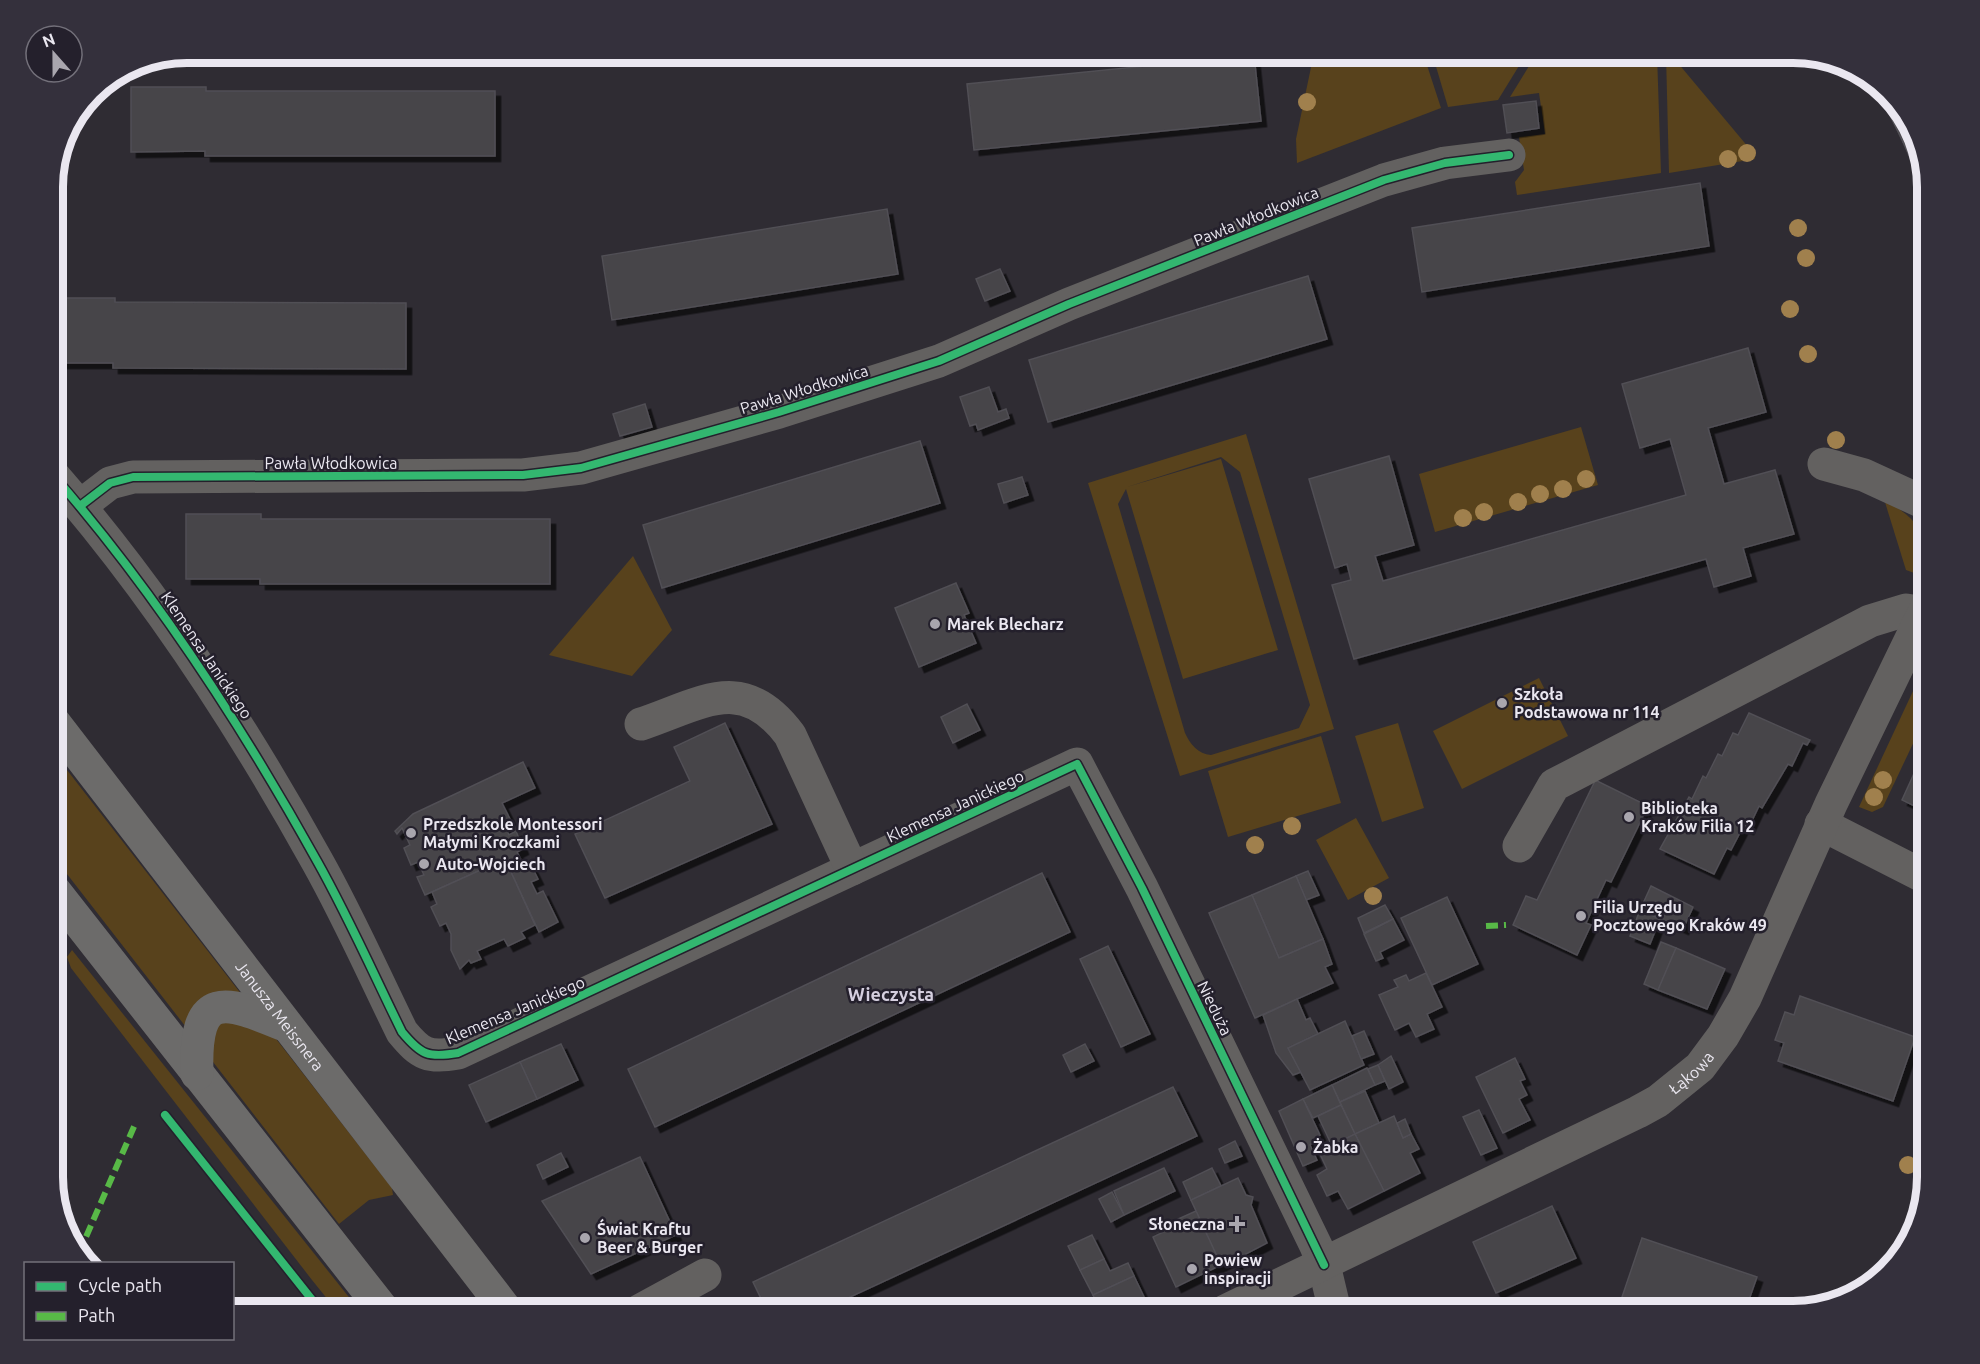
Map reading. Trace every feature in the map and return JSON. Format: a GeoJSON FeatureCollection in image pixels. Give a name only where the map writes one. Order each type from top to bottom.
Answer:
{"type":"FeatureCollection","features":[{"type":"Feature","properties":{"kind":"main road","name":"Janusza Meissnera"},"geometry":{"type":"LineString","coordinates":[[63,734],[499,1301]]}},
{"type":"Feature","properties":{"kind":"main road"},"geometry":{"type":"LineString","coordinates":[[63,904],[376,1301]]}},
{"type":"Feature","properties":{"kind":"main road"},"geometry":{"type":"LineString","coordinates":[[197,1074],[198,1031],[202,1020],[219,1007],[233,1006],[249,1010],[289,1026]]}},
{"type":"Feature","properties":{"kind":"street","name":"Pawła Włodkowica"},"geometry":{"type":"LineString","coordinates":[[80,506],[110,483],[133,477],[523,475],[607,461],[779,412],[939,361],[1069,304],[1384,180],[1445,163],[1509,155]]}},
{"type":"Feature","properties":{"kind":"street"},"geometry":{"type":"LineString","coordinates":[[1824,464],[1864,475],[1917,499]]}},
{"type":"Feature","properties":{"kind":"street","name":"Klemensa Janickiego"},"geometry":{"type":"LineString","coordinates":[[63,486],[178,633],[238,724],[318,863],[402,1032],[416,1049],[434,1057],[458,1053],[1077,764]]}},
{"type":"Feature","properties":{"kind":"street"},"geometry":{"type":"LineString","coordinates":[[1520,846],[1554,785],[1870,621],[1906,610],[1917,609]]}},
{"type":"Feature","properties":{"kind":"street","name":"Łąkowa"},"geometry":{"type":"LineString","coordinates":[[1247,1301],[1602,1131],[1658,1101],[1677,1088],[1700,1067],[1723,1036],[1746,998],[1821,824],[1917,627]]}},
{"type":"Feature","properties":{"kind":"street"},"geometry":{"type":"LineString","coordinates":[[641,724],[721,697],[742,698],[760,704],[778,718],[790,735],[852,869]]}},
{"type":"Feature","properties":{"kind":"street","name":"Nieduża"},"geometry":{"type":"LineString","coordinates":[[1077,764],[1142,888],[1324,1265],[1333,1301]]}},
{"type":"Feature","properties":{"kind":"street"},"geometry":{"type":"LineString","coordinates":[[1821,824],[1917,872]]}},
{"type":"Feature","properties":{"kind":"street"},"geometry":{"type":"LineString","coordinates":[[657,1301],[705,1275]]}},
{"type":"Feature","properties":{"kind":"shaded area"},"geometry":{"type":"Polygon","coordinates":[[[1312,63],[1426,63],[1441,108],[1297,163],[1296,139],[1312,63]]]}},
{"type":"Feature","properties":{"kind":"shaded area"},"geometry":{"type":"Polygon","coordinates":[[[1435,63],[1521,63],[1498,100],[1448,107],[1435,63]]]}},
{"type":"Feature","properties":{"kind":"shaded area"},"geometry":{"type":"Polygon","coordinates":[[[1531,63],[1657,63],[1661,173],[1517,195],[1515,182],[1524,170],[1519,137],[1545,134],[1539,93],[1510,97],[1531,63]]]}},
{"type":"Feature","properties":{"kind":"shaded area"},"geometry":{"type":"Polygon","coordinates":[[[1666,63],[1678,63],[1754,154],[1755,159],[1669,173],[1666,63]]]}},
{"type":"Feature","properties":{"kind":"shaded area"},"geometry":{"type":"Polygon","coordinates":[[[1581,427],[1598,485],[1435,532],[1419,474],[1581,427]]]}},
{"type":"Feature","properties":{"kind":"shaded area"},"geometry":{"type":"Polygon","coordinates":[[[1246,434],[1334,729],[1180,776],[1088,483],[1246,434]],[[1221,457],[1127,487],[1221,459],[1278,650],[1183,679],[1126,489],[1118,504],[1185,733],[1195,748],[1211,755],[1299,728],[1310,705],[1240,472],[1221,457]]]}},
{"type":"Feature","properties":{"kind":"shaded area"},"geometry":{"type":"Polygon","coordinates":[[[1884,499],[1905,514],[1917,526],[1917,574],[1906,570],[1884,499]]]}},
{"type":"Feature","properties":{"kind":"shaded area"},"geometry":{"type":"Polygon","coordinates":[[[633,556],[672,630],[632,676],[549,655],[633,556]]]}},
{"type":"Feature","properties":{"kind":"shaded area"},"geometry":{"type":"Polygon","coordinates":[[[1539,678],[1568,736],[1462,789],[1433,731],[1539,678]]]}},
{"type":"Feature","properties":{"kind":"shaded area"},"geometry":{"type":"Polygon","coordinates":[[[1917,682],[1917,735],[1883,807],[1872,812],[1859,807],[1917,682]]]}},
{"type":"Feature","properties":{"kind":"shaded area"},"geometry":{"type":"Polygon","coordinates":[[[1398,723],[1424,808],[1382,822],[1355,736],[1398,723]]]}},
{"type":"Feature","properties":{"kind":"shaded area"},"geometry":{"type":"Polygon","coordinates":[[[1321,736],[1341,803],[1228,837],[1208,771],[1321,736]]]}},
{"type":"Feature","properties":{"kind":"shaded area"},"geometry":{"type":"Polygon","coordinates":[[[63,765],[392,1188],[393,1195],[369,1200],[339,1224],[63,869],[63,765]]]}},
{"type":"Feature","properties":{"kind":"shaded area"},"geometry":{"type":"Polygon","coordinates":[[[1356,818],[1389,878],[1348,900],[1316,840],[1356,818]]]}},
{"type":"Feature","properties":{"kind":"shaded area"},"geometry":{"type":"Polygon","coordinates":[[[72,950],[352,1301],[329,1301],[71,968],[67,957],[72,950]]]}},
{"type":"Feature","properties":{"kind":"building"},"geometry":{"type":"Polygon","coordinates":[[[1175,63],[1255,63],[1261,121],[974,150],[967,84],[1175,63]]]}},
{"type":"Feature","properties":{"kind":"building"},"geometry":{"type":"Polygon","coordinates":[[[131,87],[206,87],[206,91],[495,91],[495,156],[205,156],[205,151],[131,152],[131,87]]]}},
{"type":"Feature","properties":{"kind":"building"},"geometry":{"type":"Polygon","coordinates":[[[1536,101],[1539,128],[1507,133],[1503,105],[1536,101]]]}},
{"type":"Feature","properties":{"kind":"building"},"geometry":{"type":"Polygon","coordinates":[[[1890,110],[1896,118],[1907,140],[1903,142],[1888,111],[1890,110]]]}},
{"type":"Feature","properties":{"kind":"building"},"geometry":{"type":"Polygon","coordinates":[[[1907,140],[1916,171],[1903,142],[1907,140]]]}},
{"type":"Feature","properties":{"kind":"building"},"geometry":{"type":"Polygon","coordinates":[[[1700,183],[1709,246],[1422,292],[1412,228],[1700,183]]]}},
{"type":"Feature","properties":{"kind":"building"},"geometry":{"type":"Polygon","coordinates":[[[887,209],[898,274],[612,320],[602,256],[887,209]]]}},
{"type":"Feature","properties":{"kind":"building"},"geometry":{"type":"Polygon","coordinates":[[[1000,269],[1010,291],[985,301],[976,279],[1000,269]]]}},
{"type":"Feature","properties":{"kind":"building"},"geometry":{"type":"Polygon","coordinates":[[[1308,276],[1327,339],[1048,422],[1029,360],[1308,276]]]}},
{"type":"Feature","properties":{"kind":"building"},"geometry":{"type":"Polygon","coordinates":[[[63,298],[115,298],[115,302],[406,303],[406,369],[113,368],[113,363],[63,363],[63,298]]]}},
{"type":"Feature","properties":{"kind":"building"},"geometry":{"type":"Polygon","coordinates":[[[1748,348],[1766,412],[1708,428],[1724,484],[1775,470],[1794,534],[1743,548],[1751,576],[1714,587],[1706,559],[1354,659],[1332,585],[1351,580],[1347,564],[1335,568],[1309,479],[1389,456],[1414,545],[1375,556],[1383,581],[1686,495],[1670,439],[1640,448],[1622,384],[1748,348]]]}},
{"type":"Feature","properties":{"kind":"building"},"geometry":{"type":"Polygon","coordinates":[[[989,387],[998,412],[1006,409],[1009,418],[978,430],[976,424],[970,426],[960,397],[989,387]]]}},
{"type":"Feature","properties":{"kind":"building"},"geometry":{"type":"Polygon","coordinates":[[[645,404],[652,427],[620,436],[613,414],[645,404]]]}},
{"type":"Feature","properties":{"kind":"building"},"geometry":{"type":"Polygon","coordinates":[[[920,441],[940,503],[662,588],[643,525],[920,441]]]}},
{"type":"Feature","properties":{"kind":"building"},"geometry":{"type":"Polygon","coordinates":[[[1022,477],[1028,495],[1004,503],[998,484],[1022,477]]]}},
{"type":"Feature","properties":{"kind":"building"},"geometry":{"type":"Polygon","coordinates":[[[186,514],[261,514],[261,519],[550,519],[550,584],[260,584],[260,579],[186,579],[186,514]]]}},
{"type":"Feature","properties":{"kind":"building","name":"Marek Blecharz"},"geometry":{"type":"Polygon","coordinates":[[[956,583],[969,613],[964,615],[976,643],[919,667],[895,608],[956,583]]]}},
{"type":"Feature","properties":{"kind":"building"},"geometry":{"type":"Polygon","coordinates":[[[967,704],[980,730],[953,743],[941,717],[967,704]]]}},
{"type":"Feature","properties":{"kind":"building"},"geometry":{"type":"Polygon","coordinates":[[[1749,713],[1810,740],[1807,745],[1803,743],[1792,766],[1788,764],[1762,808],[1759,806],[1748,829],[1743,827],[1731,850],[1727,848],[1714,874],[1660,849],[1689,797],[1692,799],[1703,776],[1706,778],[1718,754],[1722,756],[1733,733],[1738,735],[1749,713]]]}},
{"type":"Feature","properties":{"kind":"building"},"geometry":{"type":"Polygon","coordinates":[[[725,723],[772,824],[605,898],[575,834],[690,781],[674,747],[725,723]]]}},
{"type":"Feature","properties":{"kind":"building"},"geometry":{"type":"Polygon","coordinates":[[[523,762],[535,788],[502,803],[510,819],[503,822],[509,835],[516,831],[523,849],[517,852],[523,864],[529,861],[538,879],[531,882],[537,894],[543,891],[558,922],[539,932],[505,859],[425,895],[417,877],[424,875],[418,862],[411,865],[404,848],[410,845],[402,828],[397,834],[395,831],[413,814],[523,762]]]}},
{"type":"Feature","properties":{"kind":"building"},"geometry":{"type":"Polygon","coordinates":[[[1917,767],[1917,807],[1902,800],[1917,767]]]}},
{"type":"Feature","properties":{"kind":"building"},"geometry":{"type":"Polygon","coordinates":[[[1593,779],[1648,806],[1611,882],[1606,880],[1586,923],[1591,925],[1577,955],[1513,925],[1526,896],[1537,900],[1594,783],[1593,779]]]}},
{"type":"Feature","properties":{"kind":"building"},"geometry":{"type":"Polygon","coordinates":[[[505,859],[535,925],[521,932],[525,938],[508,946],[504,939],[477,951],[481,959],[471,963],[469,960],[460,969],[451,950],[451,934],[446,923],[440,926],[431,907],[437,904],[432,892],[505,859]]]}},
{"type":"Feature","properties":{"kind":"building"},"geometry":{"type":"Polygon","coordinates":[[[1308,871],[1319,895],[1306,900],[1296,876],[1308,871]]]}},
{"type":"Feature","properties":{"kind":"building"},"geometry":{"type":"Polygon","coordinates":[[[1042,873],[1070,932],[655,1127],[628,1069],[1042,873]]]}},
{"type":"Feature","properties":{"kind":"building"},"geometry":{"type":"Polygon","coordinates":[[[1296,876],[1323,939],[1279,958],[1252,895],[1296,876]]]}},
{"type":"Feature","properties":{"kind":"building"},"geometry":{"type":"Polygon","coordinates":[[[1651,886],[1693,907],[1683,929],[1640,910],[1651,886]]]}},
{"type":"Feature","properties":{"kind":"building"},"geometry":{"type":"Polygon","coordinates":[[[1252,895],[1279,958],[1323,939],[1332,964],[1325,967],[1333,983],[1255,1018],[1209,913],[1252,895]]]}},
{"type":"Feature","properties":{"kind":"building"},"geometry":{"type":"Polygon","coordinates":[[[1447,897],[1478,964],[1432,985],[1401,918],[1447,897]]]}},
{"type":"Feature","properties":{"kind":"building"},"geometry":{"type":"Polygon","coordinates":[[[1385,905],[1393,919],[1364,933],[1358,918],[1385,905]]]}},
{"type":"Feature","properties":{"kind":"building"},"geometry":{"type":"Polygon","coordinates":[[[1640,910],[1660,919],[1650,944],[1630,936],[1640,910]]]}},
{"type":"Feature","properties":{"kind":"building"},"geometry":{"type":"Polygon","coordinates":[[[1393,919],[1404,940],[1380,952],[1383,958],[1376,961],[1364,934],[1393,919]]]}},
{"type":"Feature","properties":{"kind":"building"},"geometry":{"type":"Polygon","coordinates":[[[1661,942],[1676,948],[1658,990],[1644,984],[1661,942]]]}},
{"type":"Feature","properties":{"kind":"building"},"geometry":{"type":"Polygon","coordinates":[[[1108,946],[1150,1034],[1121,1047],[1080,959],[1108,946]]]}},
{"type":"Feature","properties":{"kind":"building"},"geometry":{"type":"Polygon","coordinates":[[[1676,948],[1725,969],[1707,1009],[1658,990],[1676,948]]]}},
{"type":"Feature","properties":{"kind":"building"},"geometry":{"type":"Polygon","coordinates":[[[1426,973],[1442,1007],[1427,1014],[1434,1029],[1416,1037],[1409,1023],[1395,1030],[1379,995],[1398,987],[1394,980],[1406,975],[1409,981],[1426,973]]]}},
{"type":"Feature","properties":{"kind":"building"},"geometry":{"type":"Polygon","coordinates":[[[1800,996],[1915,1037],[1893,1101],[1778,1061],[1784,1043],[1775,1040],[1785,1012],[1794,1015],[1800,996]]]}},
{"type":"Feature","properties":{"kind":"building"},"geometry":{"type":"Polygon","coordinates":[[[1297,999],[1306,1020],[1310,1018],[1318,1034],[1288,1048],[1301,1072],[1293,1075],[1276,1053],[1263,1015],[1297,999]]]}},
{"type":"Feature","properties":{"kind":"building"},"geometry":{"type":"Polygon","coordinates":[[[1345,1021],[1364,1065],[1310,1090],[1288,1048],[1345,1021]]]}},
{"type":"Feature","properties":{"kind":"building"},"geometry":{"type":"Polygon","coordinates":[[[1364,1031],[1374,1054],[1361,1059],[1352,1036],[1364,1031]]]}},
{"type":"Feature","properties":{"kind":"building"},"geometry":{"type":"Polygon","coordinates":[[[561,1044],[578,1080],[537,1099],[520,1062],[561,1044]]]}},
{"type":"Feature","properties":{"kind":"building"},"geometry":{"type":"Polygon","coordinates":[[[1085,1044],[1094,1061],[1071,1072],[1063,1055],[1085,1044]]]}},
{"type":"Feature","properties":{"kind":"building"},"geometry":{"type":"Polygon","coordinates":[[[1391,1056],[1403,1082],[1389,1089],[1378,1065],[1391,1056]]]}},
{"type":"Feature","properties":{"kind":"building"},"geometry":{"type":"Polygon","coordinates":[[[1515,1058],[1525,1079],[1520,1081],[1527,1095],[1519,1099],[1530,1120],[1503,1133],[1476,1077],[1515,1058]]]}},
{"type":"Feature","properties":{"kind":"building"},"geometry":{"type":"Polygon","coordinates":[[[520,1062],[537,1099],[486,1122],[469,1085],[520,1062]]]}},
{"type":"Feature","properties":{"kind":"building"},"geometry":{"type":"Polygon","coordinates":[[[1378,1065],[1385,1081],[1375,1085],[1368,1069],[1378,1065]]]}},
{"type":"Feature","properties":{"kind":"building"},"geometry":{"type":"Polygon","coordinates":[[[1367,1068],[1375,1085],[1340,1102],[1332,1085],[1367,1068]]]}},
{"type":"Feature","properties":{"kind":"building"},"geometry":{"type":"Polygon","coordinates":[[[1332,1085],[1341,1105],[1313,1118],[1303,1099],[1332,1085]]]}},
{"type":"Feature","properties":{"kind":"building"},"geometry":{"type":"Polygon","coordinates":[[[1173,1087],[1197,1136],[842,1301],[762,1301],[753,1282],[1173,1087]]]}},
{"type":"Feature","properties":{"kind":"building"},"geometry":{"type":"Polygon","coordinates":[[[1365,1091],[1379,1123],[1355,1134],[1340,1102],[1365,1091]]]}},
{"type":"Feature","properties":{"kind":"building"},"geometry":{"type":"Polygon","coordinates":[[[1303,1099],[1320,1135],[1310,1145],[1317,1160],[1303,1166],[1279,1111],[1303,1099]]]}},
{"type":"Feature","properties":{"kind":"building"},"geometry":{"type":"Polygon","coordinates":[[[1341,1105],[1355,1134],[1332,1146],[1318,1116],[1341,1105]]]}},
{"type":"Feature","properties":{"kind":"building"},"geometry":{"type":"Polygon","coordinates":[[[1479,1110],[1497,1148],[1481,1155],[1463,1117],[1479,1110]]]}},
{"type":"Feature","properties":{"kind":"building"},"geometry":{"type":"Polygon","coordinates":[[[1394,1116],[1403,1138],[1411,1134],[1419,1149],[1410,1153],[1420,1173],[1384,1191],[1355,1134],[1394,1116]]]}},
{"type":"Feature","properties":{"kind":"building"},"geometry":{"type":"Polygon","coordinates":[[[1405,1119],[1411,1134],[1403,1138],[1397,1123],[1405,1119]]]}},
{"type":"Feature","properties":{"kind":"building"},"geometry":{"type":"Polygon","coordinates":[[[1355,1134],[1384,1191],[1348,1209],[1338,1191],[1327,1196],[1317,1175],[1327,1169],[1319,1152],[1355,1134]]]}},
{"type":"Feature","properties":{"kind":"building"},"geometry":{"type":"Polygon","coordinates":[[[1235,1141],[1242,1156],[1225,1163],[1219,1149],[1235,1141]]]}},
{"type":"Feature","properties":{"kind":"building"},"geometry":{"type":"Polygon","coordinates":[[[561,1153],[568,1167],[543,1179],[537,1165],[561,1153]]]}},
{"type":"Feature","properties":{"kind":"building"},"geometry":{"type":"Polygon","coordinates":[[[640,1157],[676,1235],[591,1274],[542,1201],[640,1157]]]}},
{"type":"Feature","properties":{"kind":"building"},"geometry":{"type":"Polygon","coordinates":[[[1164,1168],[1175,1191],[1124,1215],[1114,1191],[1164,1168]]]}},
{"type":"Feature","properties":{"kind":"building"},"geometry":{"type":"Polygon","coordinates":[[[1212,1168],[1221,1186],[1191,1200],[1183,1182],[1212,1168]]]}},
{"type":"Feature","properties":{"kind":"building"},"geometry":{"type":"Polygon","coordinates":[[[1238,1178],[1246,1195],[1253,1197],[1251,1205],[1267,1243],[1240,1257],[1237,1264],[1229,1261],[1221,1265],[1191,1200],[1238,1178]]]}},
{"type":"Feature","properties":{"kind":"building"},"geometry":{"type":"Polygon","coordinates":[[[1112,1192],[1124,1215],[1111,1222],[1099,1199],[1112,1192]]]}},
{"type":"Feature","properties":{"kind":"building"},"geometry":{"type":"Polygon","coordinates":[[[1552,1206],[1576,1258],[1496,1293],[1473,1242],[1552,1206]]]}},
{"type":"Feature","properties":{"kind":"building"},"geometry":{"type":"Polygon","coordinates":[[[1196,1211],[1221,1265],[1176,1287],[1153,1237],[1176,1226],[1174,1221],[1196,1211]]]}},
{"type":"Feature","properties":{"kind":"building"},"geometry":{"type":"Polygon","coordinates":[[[1092,1235],[1104,1259],[1080,1270],[1068,1246],[1092,1235]]]}},
{"type":"Feature","properties":{"kind":"building"},"geometry":{"type":"Polygon","coordinates":[[[1642,1238],[1757,1277],[1749,1301],[1621,1301],[1642,1238]]]}},
{"type":"Feature","properties":{"kind":"building"},"geometry":{"type":"Polygon","coordinates":[[[1104,1259],[1110,1271],[1128,1263],[1134,1276],[1093,1295],[1080,1270],[1104,1259]]]}},
{"type":"Feature","properties":{"kind":"building"},"geometry":{"type":"Polygon","coordinates":[[[1134,1276],[1146,1301],[1096,1301],[1093,1295],[1134,1276]]]}},
{"type":"Feature","properties":{"kind":"marked path"},"geometry":{"type":"LineString","coordinates":[[1486,926],[1506,925]]}},
{"type":"Feature","properties":{"kind":"marked path"},"geometry":{"type":"LineString","coordinates":[[83,1244],[136,1122]]}},
{"type":"Feature","properties":{"kind":"cycle path"},"geometry":{"type":"LineString","coordinates":[[80,506],[110,483],[133,477],[523,475],[581,468],[779,412],[939,361],[1069,304],[1384,180],[1445,163],[1509,155]]}},
{"type":"Feature","properties":{"kind":"cycle path"},"geometry":{"type":"LineString","coordinates":[[63,487],[162,613],[227,710],[288,810],[328,882],[402,1032],[420,1050],[432,1055],[458,1053],[1077,764],[1142,888],[1324,1265]]}},
{"type":"Feature","properties":{"kind":"cycle path"},"geometry":{"type":"LineString","coordinates":[[165,1115],[313,1301]]}},
{"type":"Feature","properties":{"kind":"place","name":"Marek Blecharz"},"geometry":{"type":"Point","coordinates":[935,624]}},
{"type":"Feature","properties":{"kind":"place","name":"Szkoła Podstawowa nr 114"},"geometry":{"type":"Point","coordinates":[1502,703]}},
{"type":"Feature","properties":{"kind":"place","name":"Biblioteka Kraków Filia 12"},"geometry":{"type":"Point","coordinates":[1629,817]}},
{"type":"Feature","properties":{"kind":"place","name":"Przedszkole Montessori Małymi Kroczkami"},"geometry":{"type":"Point","coordinates":[411,833]}},
{"type":"Feature","properties":{"kind":"place","name":"Auto-Wojciech"},"geometry":{"type":"Point","coordinates":[424,864]}},
{"type":"Feature","properties":{"kind":"place","name":"Filia Urzędu Pocztowego Kraków 49"},"geometry":{"type":"Point","coordinates":[1581,916]}},
{"type":"Feature","properties":{"kind":"place","name":"Żabka"},"geometry":{"type":"Point","coordinates":[1301,1147]}},
{"type":"Feature","properties":{"kind":"place","name":"Słoneczna"},"geometry":{"type":"Point","coordinates":[1237,1224]}},
{"type":"Feature","properties":{"kind":"place","name":"Świat Kraftu Beer & Burger"},"geometry":{"type":"Point","coordinates":[585,1238]}},
{"type":"Feature","properties":{"kind":"place","name":"Powiew inspiracji"},"geometry":{"type":"Point","coordinates":[1192,1269]}},
{"type":"Feature","properties":{"kind":"district","name":"Wieczysta"},"geometry":{"type":"Point","coordinates":[891,995]}}]}
